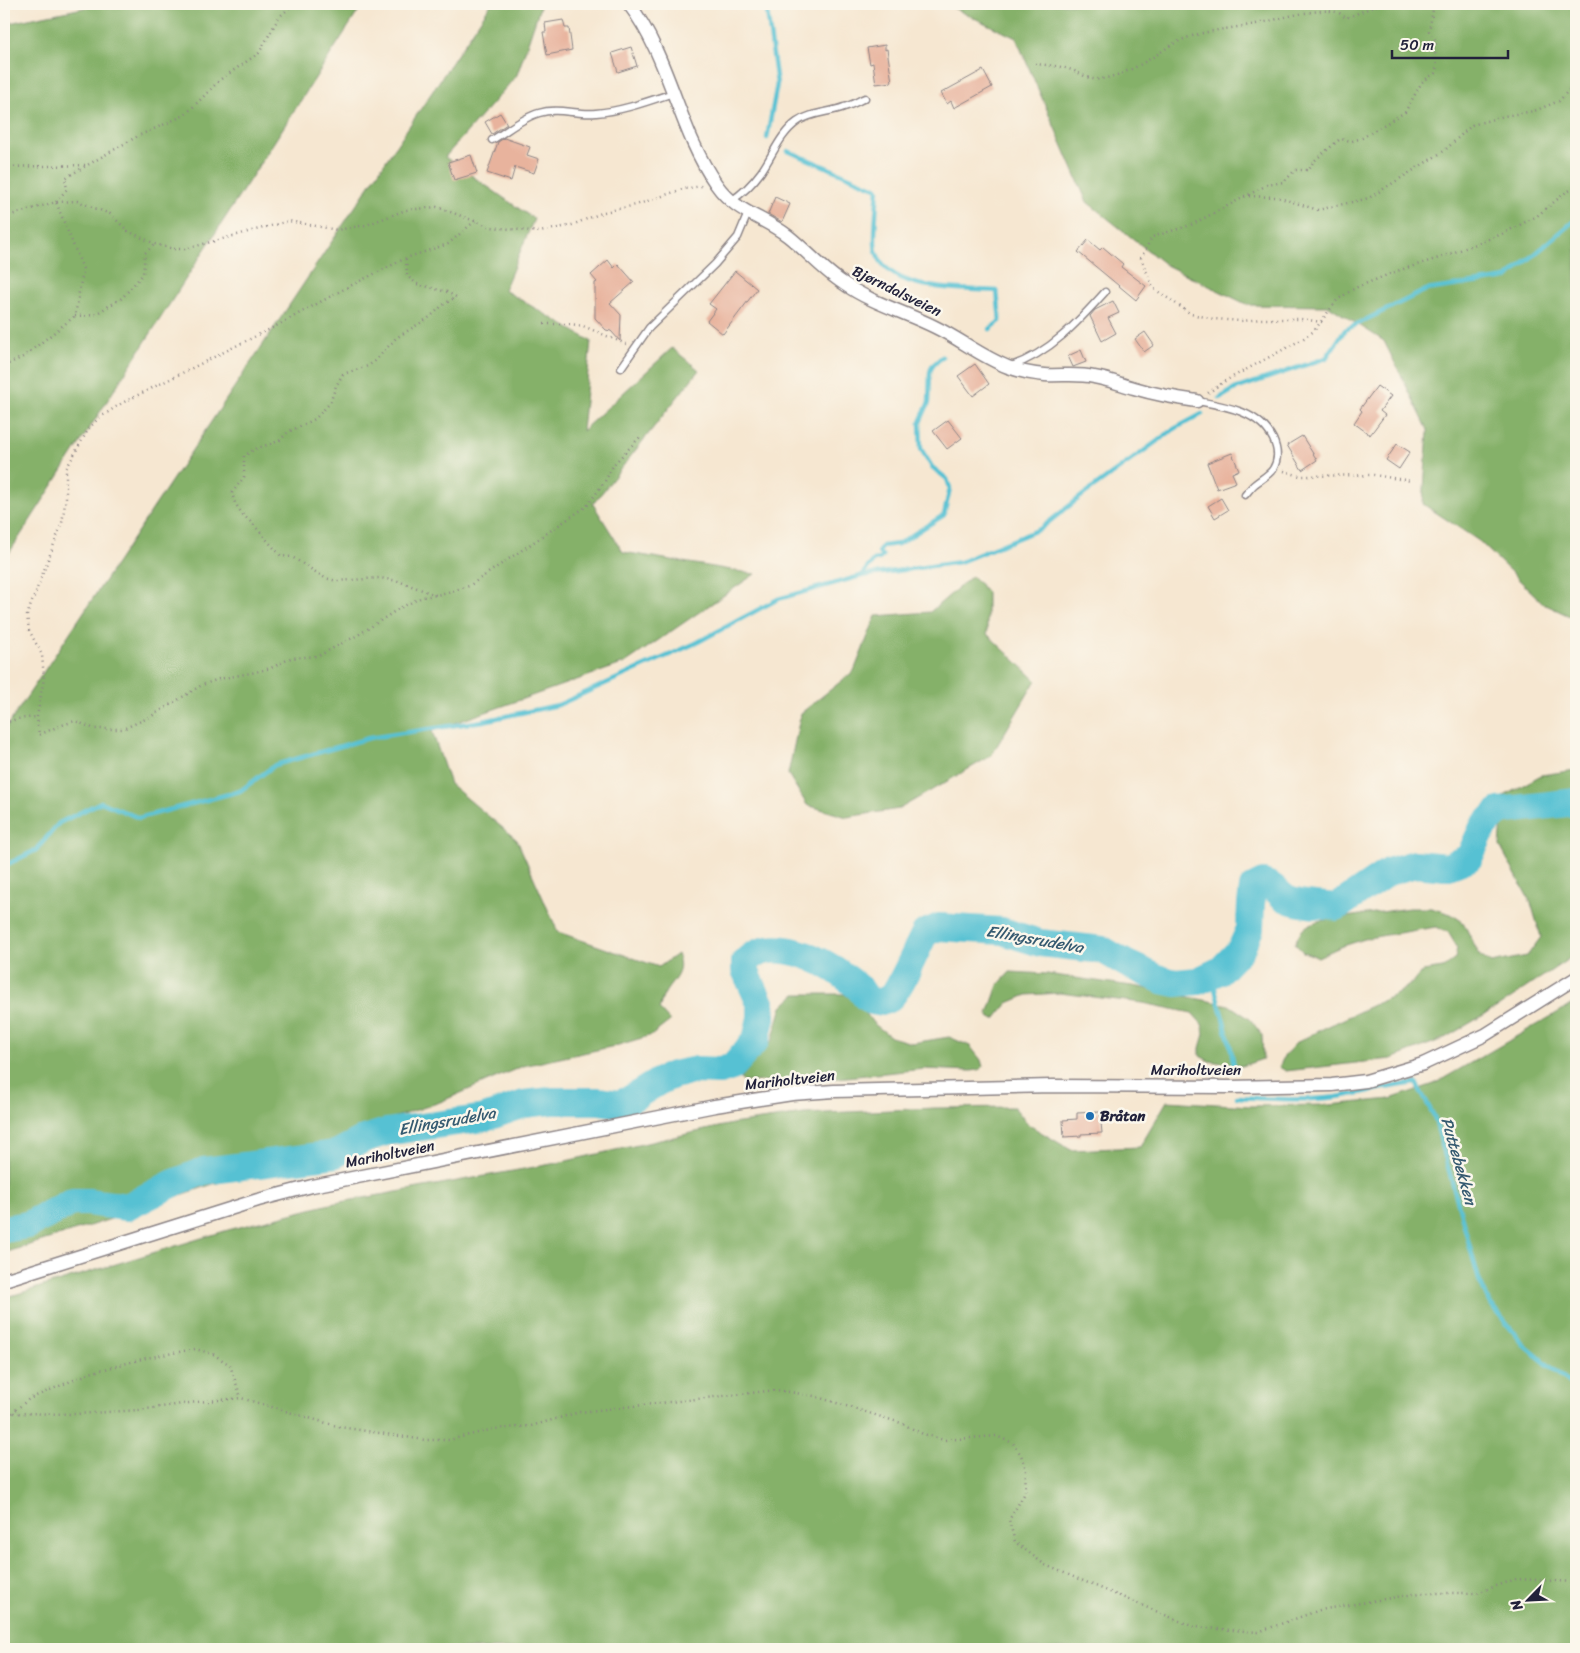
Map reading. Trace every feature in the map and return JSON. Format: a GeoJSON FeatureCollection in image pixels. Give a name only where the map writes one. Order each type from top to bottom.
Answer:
{"type":"FeatureCollection","features":[{"type":"Feature","properties":{"kind":"street","name":"Bjørndalsveien"},"geometry":{"type":"LineString","coordinates":[[630,4],[649,36],[695,147],[716,184],[731,201],[748,213],[774,226],[843,284],[864,296],[936,327],[975,351],[1023,372],[1044,375],[1081,374],[1160,394],[1197,401]]}},
{"type":"Feature","properties":{"kind":"street","name":"Mariholtveien"},"geometry":{"type":"LineString","coordinates":[[4,1280],[258,1200],[312,1186],[755,1099],[834,1091],[1052,1086],[1280,1087],[1332,1085],[1366,1080],[1423,1064],[1477,1039],[1576,978]]}},
{"type":"Feature","properties":{"kind":"lane"},"geometry":{"type":"LineString","coordinates":[[492,140],[520,122],[538,114],[552,111],[588,114],[608,112],[674,93]]}},
{"type":"Feature","properties":{"kind":"lane"},"geometry":{"type":"LineString","coordinates":[[731,201],[757,178],[778,144],[797,122],[815,114],[844,107],[865,98]]}},
{"type":"Feature","properties":{"kind":"lane"},"geometry":{"type":"LineString","coordinates":[[622,368],[650,328],[715,264],[738,237],[748,213]]}},
{"type":"Feature","properties":{"kind":"lane"},"geometry":{"type":"LineString","coordinates":[[1008,367],[1022,362],[1052,344],[1083,316],[1105,292]]}},
{"type":"Feature","properties":{"kind":"lane"},"geometry":{"type":"LineString","coordinates":[[1197,401],[1224,406],[1252,417],[1264,425],[1276,446],[1278,459],[1273,468],[1245,495]]}},
{"type":"Feature","properties":{"kind":"path"},"geometry":{"type":"LineString","coordinates":[[56,202],[67,189],[65,178],[138,136],[185,115],[221,78],[259,53],[279,17],[294,4]]}},
{"type":"Feature","properties":{"kind":"path"},"geometry":{"type":"LineString","coordinates":[[1035,64],[1073,70],[1094,80],[1106,78],[1133,68],[1173,43],[1218,29],[1324,11],[1337,12],[1346,18],[1380,4]]}},
{"type":"Feature","properties":{"kind":"path"},"geometry":{"type":"LineString","coordinates":[[1322,322],[1301,319],[1241,321],[1214,319],[1191,314],[1153,288],[1141,258],[1152,238],[1190,225],[1267,184],[1284,182],[1295,170],[1309,170],[1314,162],[1340,139],[1352,141],[1362,138],[1405,112],[1422,82],[1435,73],[1438,66],[1435,54],[1436,41],[1429,30],[1434,4]]}},
{"type":"Feature","properties":{"kind":"path"},"geometry":{"type":"LineString","coordinates":[[1243,196],[1277,197],[1318,210],[1369,198],[1444,151],[1472,125],[1504,116],[1534,111],[1559,101],[1576,82]]}},
{"type":"Feature","properties":{"kind":"path"},"geometry":{"type":"LineString","coordinates":[[4,167],[89,165]]}},
{"type":"Feature","properties":{"kind":"path"},"geometry":{"type":"LineString","coordinates":[[4,217],[56,202],[77,201],[110,214],[128,231],[155,244],[174,249],[185,248],[289,221],[337,230],[366,225],[406,210],[437,207],[491,227],[540,232],[572,225],[604,212],[636,205],[683,189],[716,184]]}},
{"type":"Feature","properties":{"kind":"path"},"geometry":{"type":"LineString","coordinates":[[1197,401],[1225,381],[1314,331],[1337,300],[1354,288],[1502,234],[1537,216],[1576,187]]}},
{"type":"Feature","properties":{"kind":"path"},"geometry":{"type":"LineString","coordinates":[[56,202],[84,269],[75,316]]}},
{"type":"Feature","properties":{"kind":"path"},"geometry":{"type":"LineString","coordinates":[[475,221],[448,244],[406,258],[278,325],[122,402],[99,418],[89,428],[66,469],[66,497],[62,523],[28,615],[29,630],[42,655],[44,678],[37,717],[39,735],[75,721],[95,729],[123,729],[150,717],[202,685],[219,679],[271,668],[291,658],[318,656],[422,597],[469,586],[587,506],[605,481],[614,464],[641,436]]}},
{"type":"Feature","properties":{"kind":"path"},"geometry":{"type":"LineString","coordinates":[[4,366],[23,357],[75,316],[94,315],[122,298],[143,274],[146,253],[155,244]]}},
{"type":"Feature","properties":{"kind":"path"},"geometry":{"type":"LineString","coordinates":[[406,258],[407,276],[417,284],[447,292],[456,297],[443,305],[430,317],[396,338],[368,366],[343,374],[330,403],[314,419],[288,432],[279,440],[255,448],[244,456],[244,477],[232,493],[234,503],[242,514],[281,556],[292,557],[325,578],[337,581],[380,578],[398,581],[437,595]]}},
{"type":"Feature","properties":{"kind":"path"},"geometry":{"type":"LineString","coordinates":[[544,324],[583,326],[635,348]]}},
{"type":"Feature","properties":{"kind":"path"},"geometry":{"type":"LineString","coordinates":[[1273,468],[1300,476],[1374,476],[1412,481]]}},
{"type":"Feature","properties":{"kind":"path"},"geometry":{"type":"LineString","coordinates":[[4,723],[17,719],[37,717]]}},
{"type":"Feature","properties":{"kind":"path"},"geometry":{"type":"LineString","coordinates":[[11,1413],[29,1399],[90,1373],[146,1358],[196,1348],[213,1354],[230,1365],[241,1398]]}},
{"type":"Feature","properties":{"kind":"path"},"geometry":{"type":"LineString","coordinates":[[4,1415],[11,1413],[94,1413],[139,1410],[241,1398],[340,1427],[425,1440],[448,1440],[494,1429],[530,1426],[580,1412],[776,1390],[823,1399],[901,1423],[923,1434],[944,1440],[996,1436],[1012,1443],[1021,1455],[1026,1469],[1025,1493],[1009,1520],[1015,1542],[1045,1565],[1194,1627],[1258,1632],[1320,1610],[1420,1593],[1477,1593],[1516,1579],[1576,1582]]}},
{"type":"Feature","properties":{"kind":"green space"},"geometry":{"type":"Polygon","coordinates":[[[103,4],[363,4],[4,561],[4,24],[103,4]]]}},
{"type":"Feature","properties":{"kind":"green space"},"geometry":{"type":"Polygon","coordinates":[[[491,4],[541,4],[517,75],[445,157],[534,219],[504,290],[591,341],[582,431],[672,348],[699,370],[593,504],[623,552],[755,574],[625,663],[432,731],[450,784],[517,840],[558,932],[659,967],[677,954],[680,967],[663,997],[659,1009],[670,1021],[652,1035],[615,1046],[523,1066],[440,1102],[384,1121],[303,1163],[213,1184],[4,1253],[4,731],[491,4]]]}},
{"type":"Feature","properties":{"kind":"green space"},"geometry":{"type":"Polygon","coordinates":[[[945,4],[1576,4],[1576,619],[1544,604],[1479,541],[1423,504],[1428,430],[1384,341],[1329,306],[1248,305],[1166,265],[1087,202],[1016,38],[945,4]]]}},
{"type":"Feature","properties":{"kind":"green space"},"geometry":{"type":"Polygon","coordinates":[[[972,576],[987,592],[987,634],[1036,680],[991,756],[899,809],[847,817],[807,805],[788,774],[801,713],[854,671],[876,616],[930,612],[972,576]]]}},
{"type":"Feature","properties":{"kind":"green space"},"geometry":{"type":"Polygon","coordinates":[[[1576,770],[1576,954],[1499,1006],[1443,1039],[1391,1059],[1286,1071],[1279,1067],[1285,1055],[1296,1043],[1397,994],[1412,983],[1423,971],[1443,968],[1455,959],[1457,947],[1448,932],[1436,927],[1368,938],[1340,947],[1318,957],[1303,952],[1295,944],[1298,935],[1303,929],[1313,923],[1409,908],[1431,908],[1451,914],[1463,922],[1480,956],[1491,963],[1527,956],[1541,937],[1531,903],[1500,846],[1504,796],[1541,775],[1576,770]]]}},
{"type":"Feature","properties":{"kind":"green space"},"geometry":{"type":"Polygon","coordinates":[[[1010,972],[1047,974],[1139,987],[1229,1005],[1250,1019],[1262,1035],[1263,1059],[1242,1066],[1209,1061],[1200,1056],[1204,1034],[1202,1024],[1192,1013],[1143,1003],[1060,993],[1027,995],[1008,1003],[995,1019],[990,1018],[988,1014],[998,985],[1010,972]]]}},
{"type":"Feature","properties":{"kind":"green space"},"geometry":{"type":"Polygon","coordinates":[[[796,994],[844,994],[858,1002],[873,1023],[891,1037],[912,1043],[949,1037],[970,1046],[981,1060],[983,1067],[979,1070],[971,1071],[924,1069],[818,1080],[744,1082],[740,1079],[772,1040],[782,1007],[796,994]]]}},
{"type":"Feature","properties":{"kind":"green space"},"geometry":{"type":"Polygon","coordinates":[[[1576,1002],[1576,1649],[4,1649],[4,1298],[228,1230],[330,1204],[557,1163],[732,1124],[804,1114],[935,1108],[1014,1107],[1029,1125],[1071,1150],[1140,1147],[1167,1101],[1250,1106],[1330,1105],[1390,1099],[1434,1084],[1576,1002]]]}},
{"type":"Feature","properties":{"kind":"building"},"geometry":{"type":"Polygon","coordinates":[[[563,20],[565,28],[569,28],[572,50],[547,55],[543,32],[546,32],[545,23],[563,20]]]}},
{"type":"Feature","properties":{"kind":"building"},"geometry":{"type":"Polygon","coordinates":[[[885,45],[892,82],[876,84],[873,63],[870,64],[867,48],[885,45]]]}},
{"type":"Feature","properties":{"kind":"building"},"geometry":{"type":"Polygon","coordinates":[[[631,47],[637,66],[618,72],[612,53],[631,47]]]}},
{"type":"Feature","properties":{"kind":"building"},"geometry":{"type":"Polygon","coordinates":[[[983,70],[992,87],[954,108],[951,101],[947,104],[941,93],[983,70]]]}},
{"type":"Feature","properties":{"kind":"building"},"geometry":{"type":"Polygon","coordinates":[[[500,113],[507,124],[492,134],[485,122],[500,113]]]}},
{"type":"Feature","properties":{"kind":"building"},"geometry":{"type":"Polygon","coordinates":[[[504,138],[530,147],[527,155],[539,159],[534,173],[515,167],[511,181],[487,173],[498,142],[504,138]]]}},
{"type":"Feature","properties":{"kind":"building"},"geometry":{"type":"Polygon","coordinates":[[[471,155],[477,173],[454,180],[448,162],[471,155]]]}},
{"type":"Feature","properties":{"kind":"building"},"geometry":{"type":"Polygon","coordinates":[[[775,197],[790,204],[782,222],[768,214],[775,197]]]}},
{"type":"Feature","properties":{"kind":"building"},"geometry":{"type":"Polygon","coordinates":[[[1088,240],[1100,250],[1103,247],[1123,264],[1121,267],[1146,286],[1136,300],[1078,252],[1088,240]]]}},
{"type":"Feature","properties":{"kind":"building"},"geometry":{"type":"Polygon","coordinates":[[[608,260],[614,268],[618,264],[634,282],[610,303],[621,315],[620,341],[595,318],[595,283],[597,282],[591,275],[608,260]]]}},
{"type":"Feature","properties":{"kind":"building"},"geometry":{"type":"Polygon","coordinates":[[[735,271],[757,289],[723,334],[707,321],[716,309],[709,304],[735,271]]]}},
{"type":"Feature","properties":{"kind":"building"},"geometry":{"type":"Polygon","coordinates":[[[1113,301],[1119,313],[1108,318],[1116,333],[1102,341],[1090,316],[1095,310],[1113,301]]]}},
{"type":"Feature","properties":{"kind":"building"},"geometry":{"type":"Polygon","coordinates":[[[1145,332],[1154,345],[1144,352],[1135,339],[1145,332]]]}},
{"type":"Feature","properties":{"kind":"building"},"geometry":{"type":"Polygon","coordinates":[[[1081,350],[1086,362],[1073,367],[1068,356],[1081,350]]]}},
{"type":"Feature","properties":{"kind":"building"},"geometry":{"type":"Polygon","coordinates":[[[975,364],[989,384],[973,396],[958,376],[975,364]]]}},
{"type":"Feature","properties":{"kind":"building"},"geometry":{"type":"Polygon","coordinates":[[[1377,386],[1391,396],[1380,411],[1385,415],[1370,435],[1354,423],[1362,411],[1360,409],[1377,386]]]}},
{"type":"Feature","properties":{"kind":"building"},"geometry":{"type":"Polygon","coordinates":[[[948,420],[962,438],[947,449],[933,431],[948,420]]]}},
{"type":"Feature","properties":{"kind":"building"},"geometry":{"type":"Polygon","coordinates":[[[1302,436],[1317,460],[1302,470],[1287,445],[1302,436]]]}},
{"type":"Feature","properties":{"kind":"building"},"geometry":{"type":"Polygon","coordinates":[[[1397,444],[1410,452],[1399,469],[1386,460],[1397,444]]]}},
{"type":"Feature","properties":{"kind":"building"},"geometry":{"type":"Polygon","coordinates":[[[1232,453],[1239,470],[1232,473],[1236,482],[1217,489],[1207,463],[1232,453]]]}},
{"type":"Feature","properties":{"kind":"building"},"geometry":{"type":"Polygon","coordinates":[[[1221,498],[1228,510],[1215,518],[1208,506],[1221,498]]]}},
{"type":"Feature","properties":{"kind":"building"},"geometry":{"type":"Polygon","coordinates":[[[1100,1112],[1102,1133],[1064,1137],[1063,1120],[1077,1119],[1077,1113],[1100,1112]]]}},
{"type":"Feature","properties":{"kind":"waterway"},"geometry":{"type":"LineString","coordinates":[[766,4],[777,84],[767,138]]}},
{"type":"Feature","properties":{"kind":"waterway"},"geometry":{"type":"LineString","coordinates":[[788,151],[878,189],[875,246],[883,265],[895,275],[911,282],[928,286],[997,291],[1000,321],[990,329]]}},
{"type":"Feature","properties":{"kind":"waterway"},"geometry":{"type":"LineString","coordinates":[[1220,398],[1235,389],[1326,358],[1345,330],[1426,290],[1507,278],[1576,219]]}},
{"type":"Feature","properties":{"kind":"waterway"},"geometry":{"type":"LineString","coordinates":[[861,576],[874,560],[883,556],[879,553],[883,546],[898,544],[944,515],[950,488],[947,479],[932,467],[921,449],[920,422],[929,402],[932,366],[942,357]]}},
{"type":"Feature","properties":{"kind":"waterway"},"geometry":{"type":"LineString","coordinates":[[4,866],[36,850],[59,823],[101,802],[139,818],[240,791],[275,765],[369,738],[483,721],[558,705],[696,643],[778,599],[861,576],[960,562],[1040,529],[1083,495],[1174,429],[1202,414]]}},
{"type":"Feature","properties":{"kind":"waterway","name":"Ellingsrudelva"},"geometry":{"type":"LineString","coordinates":[[4,1229],[28,1225],[72,1202],[127,1207],[174,1183],[204,1171],[336,1154],[364,1139],[386,1132],[485,1118],[524,1104],[551,1101],[599,1101],[619,1104],[673,1075],[697,1070],[720,1071],[732,1067],[756,1040],[761,1018],[761,1005],[745,970],[745,962],[756,954],[769,950],[783,950],[812,957],[838,971],[860,989],[867,998],[877,1002],[888,999],[892,995],[925,933],[939,927],[1002,931],[1040,943],[1103,950],[1127,964],[1162,980],[1176,983],[1198,981],[1221,970],[1241,949],[1250,929],[1253,888],[1263,883],[1290,900],[1337,907],[1388,872],[1415,864],[1446,867],[1469,858],[1483,827],[1499,811],[1576,802]]}},
{"type":"Feature","properties":{"kind":"waterway","name":"Puttebekken"},"geometry":{"type":"LineString","coordinates":[[1211,974],[1234,1066]]}},
{"type":"Feature","properties":{"kind":"waterway","name":"Puttebekken"},"geometry":{"type":"LineString","coordinates":[[1237,1097],[1325,1098],[1416,1083],[1434,1116],[1479,1280],[1489,1302],[1524,1345],[1576,1388]]}},
{"type":"Feature","properties":{"kind":"place","name":"Bråtan"},"geometry":{"type":"Point","coordinates":[1090,1116]}}]}
